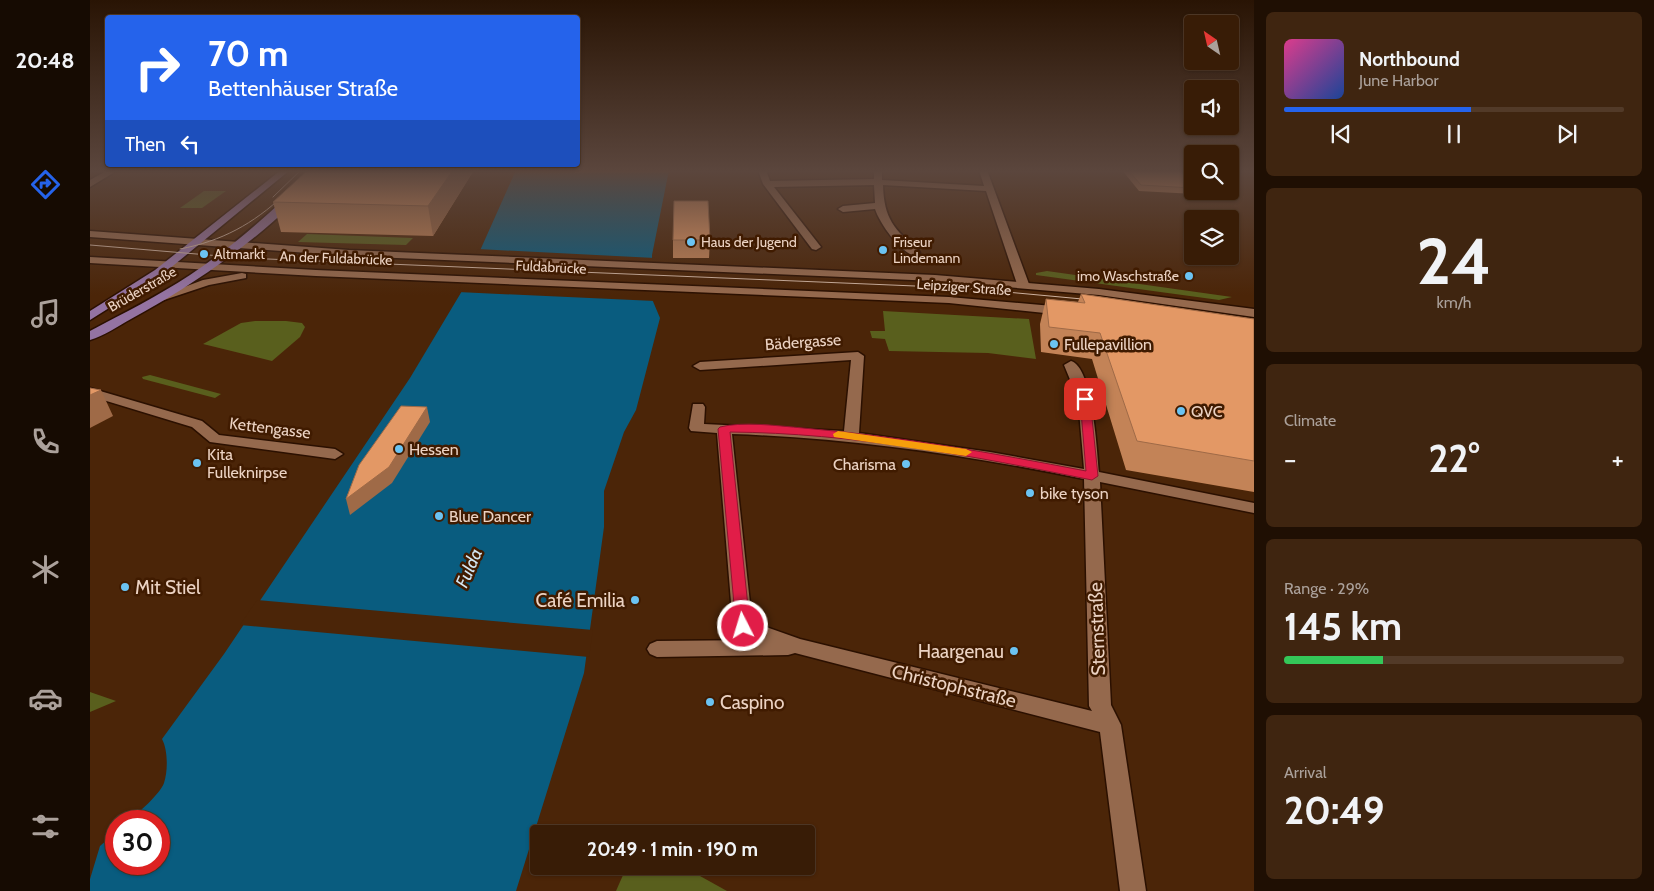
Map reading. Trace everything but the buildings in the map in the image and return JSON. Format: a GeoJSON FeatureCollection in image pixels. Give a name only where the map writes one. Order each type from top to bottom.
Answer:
{"type":"FeatureCollection","features":[{"type":"Feature","properties":{"kind":"main road","name":"Brüderstraße"},"geometry":{"type":"LineString","coordinates":[[90,316],[117,301],[168,265],[235,212]]}},
{"type":"Feature","properties":{"kind":"main road","name":"Brüderstraße"},"geometry":{"type":"LineString","coordinates":[[90,336],[155,301],[209,267],[278,212]]}},
{"type":"Feature","properties":{"kind":"street"},"geometry":{"type":"LineString","coordinates":[[788,212],[816,247]]}},
{"type":"Feature","properties":{"kind":"street"},"geometry":{"type":"LineString","coordinates":[[880,212],[887,227],[915,253]]}},
{"type":"Feature","properties":{"kind":"street"},"geometry":{"type":"LineString","coordinates":[[998,212],[1023,284]]}},
{"type":"Feature","properties":{"kind":"street","name":"An der Fuldabrücke"},"geometry":{"type":"LineString","coordinates":[[90,234],[349,254],[446,257]]}},
{"type":"Feature","properties":{"kind":"street","name":"Fuldabrücke"},"geometry":{"type":"LineString","coordinates":[[446,257],[671,267]]}},
{"type":"Feature","properties":{"kind":"street","name":"An der Fuldabrücke"},"geometry":{"type":"LineString","coordinates":[[90,260],[316,273],[431,277]]}},
{"type":"Feature","properties":{"kind":"street","name":"Leipziger Straße"},"geometry":{"type":"LineString","coordinates":[[671,267],[859,274],[1023,284],[1254,313]]}},
{"type":"Feature","properties":{"kind":"street"},"geometry":{"type":"LineString","coordinates":[[155,301],[184,289],[233,276],[316,273]]}},
{"type":"Feature","properties":{"kind":"street","name":"Fuldabrücke"},"geometry":{"type":"LineString","coordinates":[[431,277],[669,287]]}},
{"type":"Feature","properties":{"kind":"street","name":"Leipziger Straße"},"geometry":{"type":"LineString","coordinates":[[669,287],[949,300],[1072,312]]}},
{"type":"Feature","properties":{"kind":"street","name":"Bädergasse"},"geometry":{"type":"LineString","coordinates":[[700,366],[858,356],[851,436]]}},
{"type":"Feature","properties":{"kind":"street","name":"Sternstraße"},"geometry":{"type":"LineString","coordinates":[[1072,365],[1085,399],[1092,476],[1100,706],[1110,725],[1133,891]]}},
{"type":"Feature","properties":{"kind":"street","name":"Kettengasse"},"geometry":{"type":"LineString","coordinates":[[90,392],[197,424],[216,439],[335,454]]}},
{"type":"Feature","properties":{"kind":"street"},"geometry":{"type":"LineString","coordinates":[[698,406],[696,428],[771,429],[851,436],[982,454],[1254,508]]}},
{"type":"Feature","properties":{"kind":"street","name":"Christophstraße"},"geometry":{"type":"LineString","coordinates":[[724,429],[743,626],[798,646],[1110,725]]}},
{"type":"Feature","properties":{"kind":"street","name":"Christophstraße"},"geometry":{"type":"LineString","coordinates":[[657,648],[798,646]]}},
{"type":"Feature","properties":{"kind":"green space"},"geometry":{"type":"Polygon","coordinates":[[[307,234],[413,238],[406,245],[298,242],[307,234]]]}},
{"type":"Feature","properties":{"kind":"green space"},"geometry":{"type":"Polygon","coordinates":[[[1047,271],[1232,297],[1219,300],[1036,275],[1036,273],[1047,271]]]}},
{"type":"Feature","properties":{"kind":"green space"},"geometry":{"type":"Polygon","coordinates":[[[883,311],[1029,319],[1036,359],[988,353],[889,351],[885,339],[872,338],[870,331],[885,331],[883,311]]]}},
{"type":"Feature","properties":{"kind":"green space"},"geometry":{"type":"Polygon","coordinates":[[[286,321],[302,323],[305,327],[300,337],[272,361],[203,344],[241,323],[286,321]]]}},
{"type":"Feature","properties":{"kind":"green space"},"geometry":{"type":"Polygon","coordinates":[[[150,375],[221,394],[215,398],[143,379],[142,377],[150,375]]]}},
{"type":"Feature","properties":{"kind":"green space"},"geometry":{"type":"Polygon","coordinates":[[[90,692],[116,701],[90,712],[90,692]]]}},
{"type":"Feature","properties":{"kind":"green space"},"geometry":{"type":"Polygon","coordinates":[[[623,875],[698,875],[727,891],[616,891],[623,875]]]}},
{"type":"Feature","properties":{"kind":"water","name":"Fulda"},"geometry":{"type":"Polygon","coordinates":[[[497,212],[661,212],[652,255],[652,299],[660,318],[636,410],[624,432],[604,491],[604,527],[584,673],[537,825],[530,825],[530,846],[516,891],[90,891],[90,879],[100,846],[105,842],[105,875],[170,875],[170,810],[141,810],[154,798],[164,783],[167,761],[162,739],[224,654],[410,378],[462,291],[497,212]]]}},
{"type":"Feature","properties":{"kind":"pier"},"geometry":{"type":"Polygon","coordinates":[[[478,249],[655,258],[655,301],[458,292],[478,249]]]}},
{"type":"Feature","properties":{"kind":"pier"},"geometry":{"type":"Polygon","coordinates":[[[257,600],[593,630],[589,657],[240,625],[257,600]]]}},
{"type":"Feature","properties":{"kind":"tram line"},"geometry":{"type":"LineString","coordinates":[[180,249],[223,236],[249,223],[265,212]]}},
{"type":"Feature","properties":{"kind":"tram line"},"geometry":{"type":"LineString","coordinates":[[90,245],[244,258],[963,288],[1093,300]]}},
{"type":"Feature","properties":{"kind":"slow traffic"},"geometry":{"type":"LineString","coordinates":[[838,434],[966,452]]}},
{"type":"Feature","properties":{"kind":"place","name":"Haus der Jugend"},"geometry":{"type":"Point","coordinates":[691,242]}},
{"type":"Feature","properties":{"kind":"place","name":"Friseur Lindemann"},"geometry":{"type":"Point","coordinates":[883,250]}},
{"type":"Feature","properties":{"kind":"place","name":"Altmarkt"},"geometry":{"type":"Point","coordinates":[204,254]}},
{"type":"Feature","properties":{"kind":"place","name":"imo Waschstraße"},"geometry":{"type":"Point","coordinates":[1189,276]}},
{"type":"Feature","properties":{"kind":"place","name":"Fullepavillion"},"geometry":{"type":"Point","coordinates":[1054,344]}},
{"type":"Feature","properties":{"kind":"place","name":"QVC"},"geometry":{"type":"Point","coordinates":[1181,411]}},
{"type":"Feature","properties":{"kind":"place","name":"Hessen"},"geometry":{"type":"Point","coordinates":[399,449]}},
{"type":"Feature","properties":{"kind":"place","name":"Kita Fulleknirpse"},"geometry":{"type":"Point","coordinates":[197,463]}},
{"type":"Feature","properties":{"kind":"place","name":"Charisma"},"geometry":{"type":"Point","coordinates":[906,464]}},
{"type":"Feature","properties":{"kind":"place","name":"bike tyson"},"geometry":{"type":"Point","coordinates":[1030,493]}},
{"type":"Feature","properties":{"kind":"place","name":"Blue Dancer"},"geometry":{"type":"Point","coordinates":[439,516]}},
{"type":"Feature","properties":{"kind":"place","name":"Mit Stiel"},"geometry":{"type":"Point","coordinates":[125,587]}},
{"type":"Feature","properties":{"kind":"place","name":"Café Emilia"},"geometry":{"type":"Point","coordinates":[635,600]}},
{"type":"Feature","properties":{"kind":"place","name":"Haargenau"},"geometry":{"type":"Point","coordinates":[1014,651]}},
{"type":"Feature","properties":{"kind":"place","name":"Caspino"},"geometry":{"type":"Point","coordinates":[710,702]}},
{"type":"Feature","properties":{"kind":"route"},"geometry":{"type":"LineString","coordinates":[[743,626],[724,429],[771,429],[851,436],[982,454],[1092,476],[1085,399]]}}]}
